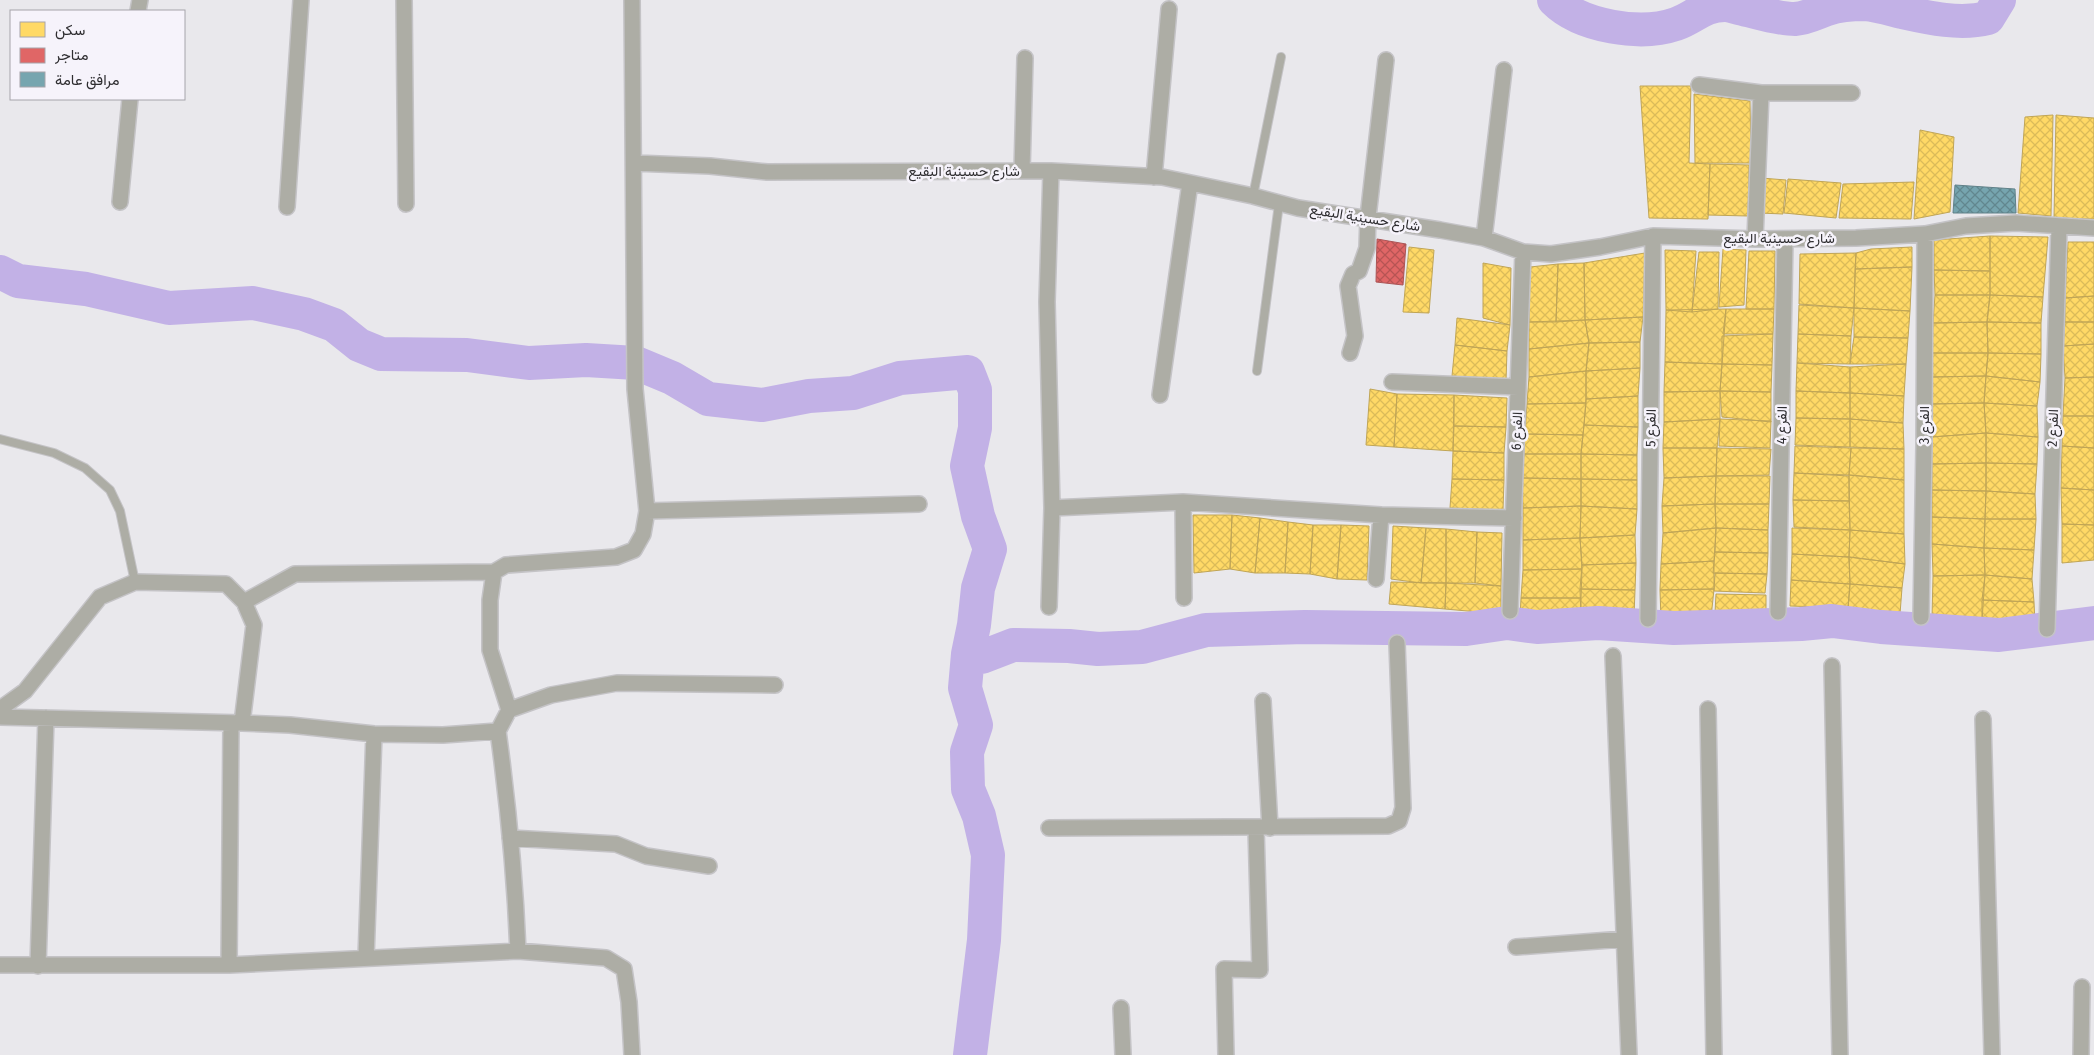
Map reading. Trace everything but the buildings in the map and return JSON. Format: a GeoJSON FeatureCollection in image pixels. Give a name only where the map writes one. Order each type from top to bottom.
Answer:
{"type":"FeatureCollection","features":[{"type":"Feature","properties":{"kind":"street"},"geometry":{"type":"LineString","coordinates":[[287,207],[301,0]]}},
{"type":"Feature","properties":{"kind":"street"},"geometry":{"type":"LineString","coordinates":[[404,0],[406,204]]}},
{"type":"Feature","properties":{"kind":"street"},"geometry":{"type":"LineString","coordinates":[[244,602],[295,574],[494,572],[506,565],[616,557],[634,550],[643,534],[647,511],[635,389],[632,0]]}},
{"type":"Feature","properties":{"kind":"street"},"geometry":{"type":"LineString","coordinates":[[1154,177],[1169,9]]}},
{"type":"Feature","properties":{"kind":"street"},"geometry":{"type":"LineString","coordinates":[[1022,171],[1025,58]]}},
{"type":"Feature","properties":{"kind":"street"},"geometry":{"type":"LineString","coordinates":[[1350,353],[1355,336],[1348,286],[1353,274],[1359,271],[1367,248],[1368,217],[1386,60]]}},
{"type":"Feature","properties":{"kind":"street"},"geometry":{"type":"LineString","coordinates":[[1484,238],[1504,70]]}},
{"type":"Feature","properties":{"kind":"street"},"geometry":{"type":"LineString","coordinates":[[1699,86],[1761,93],[1852,93]]}},
{"type":"Feature","properties":{"kind":"street"},"geometry":{"type":"LineString","coordinates":[[1755,239],[1761,93]]}},
{"type":"Feature","properties":{"kind":"street"},"geometry":{"type":"LineString","coordinates":[[120,202],[130,100]]}},
{"type":"Feature","properties":{"kind":"street","name":"شارع حسينية البقيع"},"geometry":{"type":"LineString","coordinates":[[634,164],[710,166],[767,172],[1051,171],[1154,177],[1253,196],[1279,204],[1368,217],[1484,238],[1523,252],[1552,254],[1600,247],[1653,236],[1755,239],[1856,238],[1925,234],[1966,226],[2016,223],[2094,228]]}},
{"type":"Feature","properties":{"kind":"street"},"geometry":{"type":"LineString","coordinates":[[1049,607],[1052,508],[1047,302],[1051,171]]}},
{"type":"Feature","properties":{"kind":"street"},"geometry":{"type":"LineString","coordinates":[[1160,395],[1190,184]]}},
{"type":"Feature","properties":{"kind":"street","name":"الفرع 2"},"geometry":{"type":"LineString","coordinates":[[2047,629],[2059,226]]}},
{"type":"Feature","properties":{"kind":"street","name":"الفرع 3"},"geometry":{"type":"LineString","coordinates":[[1921,617],[1925,234]]}},
{"type":"Feature","properties":{"kind":"street","name":"الفرع 5"},"geometry":{"type":"LineString","coordinates":[[1648,620],[1653,236]]}},
{"type":"Feature","properties":{"kind":"street","name":"الفرع 4"},"geometry":{"type":"LineString","coordinates":[[1778,612],[1785,239]]}},
{"type":"Feature","properties":{"kind":"street","name":"الفرع 6"},"geometry":{"type":"LineString","coordinates":[[1510,611],[1523,252]]}},
{"type":"Feature","properties":{"kind":"street"},"geometry":{"type":"LineString","coordinates":[[1392,382],[1518,387]]}},
{"type":"Feature","properties":{"kind":"street"},"geometry":{"type":"LineString","coordinates":[[1052,508],[1183,502],[1381,515],[1514,518]]}},
{"type":"Feature","properties":{"kind":"street"},"geometry":{"type":"LineString","coordinates":[[1183,502],[1184,598]]}},
{"type":"Feature","properties":{"kind":"street"},"geometry":{"type":"LineString","coordinates":[[647,511],[919,504]]}},
{"type":"Feature","properties":{"kind":"street"},"geometry":{"type":"LineString","coordinates":[[1376,579],[1381,515]]}},
{"type":"Feature","properties":{"kind":"street"},"geometry":{"type":"LineString","coordinates":[[494,572],[490,600],[490,650],[509,710]]}},
{"type":"Feature","properties":{"kind":"street"},"geometry":{"type":"LineString","coordinates":[[0,709],[25,691],[100,597],[134,582],[226,584],[244,602],[254,625],[236,723],[229,965]]}},
{"type":"Feature","properties":{"kind":"street"},"geometry":{"type":"LineString","coordinates":[[1049,828],[1388,826],[1399,821],[1403,808],[1397,644]]}},
{"type":"Feature","properties":{"kind":"street"},"geometry":{"type":"LineString","coordinates":[[1613,656],[1629,1055]]}},
{"type":"Feature","properties":{"kind":"street"},"geometry":{"type":"LineString","coordinates":[[1832,666],[1840,1055]]}},
{"type":"Feature","properties":{"kind":"street"},"geometry":{"type":"LineString","coordinates":[[518,950],[516,889],[498,731],[509,710],[551,695],[617,683],[775,685]]}},
{"type":"Feature","properties":{"kind":"street"},"geometry":{"type":"LineString","coordinates":[[1226,1055],[1224,969],[1260,970],[1263,701]]}},
{"type":"Feature","properties":{"kind":"street"},"geometry":{"type":"LineString","coordinates":[[1708,709],[1714,1055]]}},
{"type":"Feature","properties":{"kind":"street"},"geometry":{"type":"LineString","coordinates":[[0,717],[290,725],[374,734],[443,735],[498,731]]}},
{"type":"Feature","properties":{"kind":"street"},"geometry":{"type":"LineString","coordinates":[[38,966],[46,718]]}},
{"type":"Feature","properties":{"kind":"street"},"geometry":{"type":"LineString","coordinates":[[1983,718],[1992,1055]]}},
{"type":"Feature","properties":{"kind":"street"},"geometry":{"type":"LineString","coordinates":[[366,958],[374,734]]}},
{"type":"Feature","properties":{"kind":"street"},"geometry":{"type":"LineString","coordinates":[[510,838],[616,844],[646,856],[709,866]]}},
{"type":"Feature","properties":{"kind":"street"},"geometry":{"type":"LineString","coordinates":[[1516,947],[1624,939]]}},
{"type":"Feature","properties":{"kind":"street"},"geometry":{"type":"LineString","coordinates":[[0,965],[229,965],[518,950],[606,958],[624,969],[629,1002],[632,1055]]}},
{"type":"Feature","properties":{"kind":"street"},"geometry":{"type":"LineString","coordinates":[[2081,1055],[2082,987]]}},
{"type":"Feature","properties":{"kind":"street"},"geometry":{"type":"LineString","coordinates":[[1121,1008],[1123,1055]]}},
{"type":"Feature","properties":{"kind":"lane"},"geometry":{"type":"LineString","coordinates":[[1253,196],[1281,57]]}},
{"type":"Feature","properties":{"kind":"lane"},"geometry":{"type":"LineString","coordinates":[[1256,371],[1279,204]]}},
{"type":"Feature","properties":{"kind":"lane"},"geometry":{"type":"LineString","coordinates":[[0,439],[54,453],[85,468],[110,490],[120,511],[134,582]]}},
{"type":"Feature","properties":{"kind":"waterway"},"geometry":{"type":"LineString","coordinates":[[1554,0],[1580,17],[1595,23],[1629,29],[1662,28],[1676,24],[1705,9],[1725,5],[1774,17],[1795,19],[1804,18],[1836,7],[1865,4],[1934,18],[1967,21],[1988,18],[1999,0]]}},
{"type":"Feature","properties":{"kind":"waterway"},"geometry":{"type":"LineString","coordinates":[[0,272],[18,281],[86,289],[169,308],[253,303],[304,314],[334,325],[359,345],[381,354],[467,355],[529,363],[586,360],[636,363],[672,378],[708,399],[762,405],[809,396],[853,393],[900,378],[968,372],[975,390],[975,428],[967,466],[978,516],[990,549],[978,588],[974,625],[968,654],[982,657],[1013,645],[1069,646],[1098,649],[1142,647],[1206,630],[1305,627],[1466,629],[1507,623],[1537,627],[1598,623],[1674,628],[1801,624],[1832,621],[1881,627],[1999,635],[2094,623]]}},
{"type":"Feature","properties":{"kind":"waterway"},"geometry":{"type":"LineString","coordinates":[[968,654],[965,688],[976,725],[967,752],[968,789],[979,816],[988,855],[984,940],[970,1055]]}}]}
